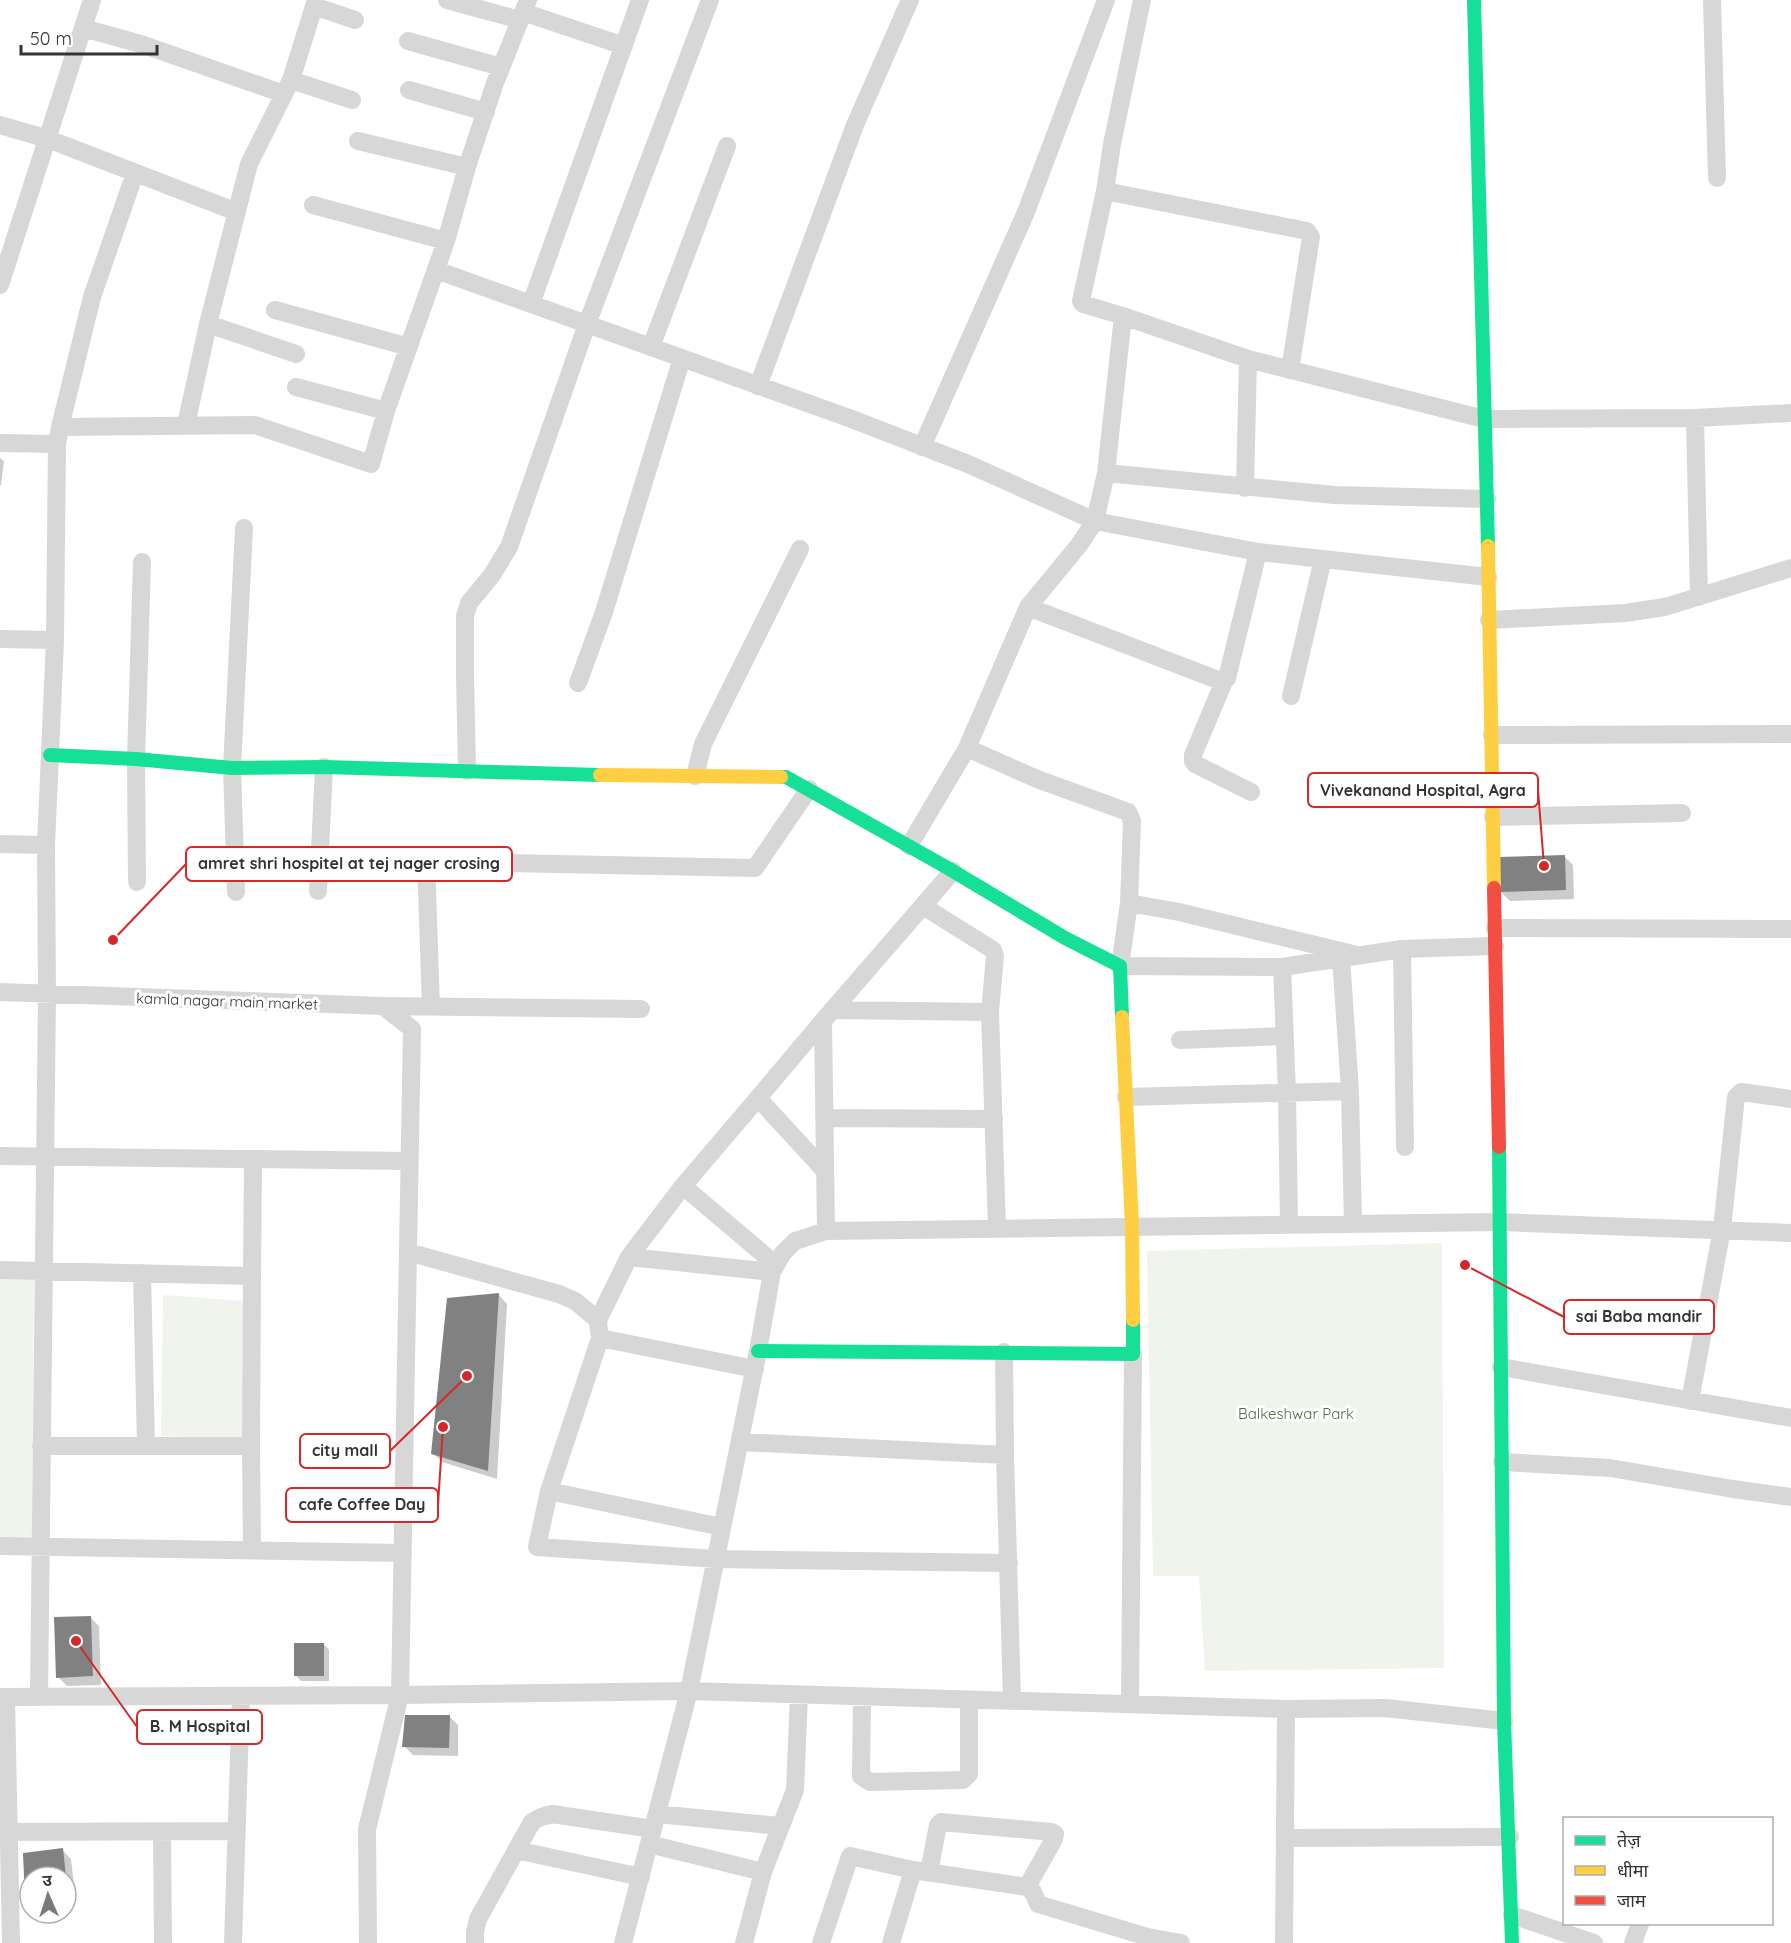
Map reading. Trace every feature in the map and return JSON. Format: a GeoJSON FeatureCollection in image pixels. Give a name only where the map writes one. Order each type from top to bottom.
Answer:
{"type":"FeatureCollection","features":[{"type":"Feature","properties":{"kind":"street"},"geometry":{"type":"LineString","coordinates":[[0,285],[92,0]]}},
{"type":"Feature","properties":{"kind":"street"},"geometry":{"type":"LineString","coordinates":[[447,0],[523,11],[624,46]]}},
{"type":"Feature","properties":{"kind":"street"},"geometry":{"type":"LineString","coordinates":[[531,304],[640,0]]}},
{"type":"Feature","properties":{"kind":"street"},"geometry":{"type":"LineString","coordinates":[[467,771],[465,616],[469,603],[492,575],[509,547],[587,324],[710,0]]}},
{"type":"Feature","properties":{"kind":"street"},"geometry":{"type":"LineString","coordinates":[[758,386],[855,126],[910,0]]}},
{"type":"Feature","properties":{"kind":"street"},"geometry":{"type":"LineString","coordinates":[[922,447],[1026,212],[1106,0]]}},
{"type":"Feature","properties":{"kind":"street"},"geometry":{"type":"LineString","coordinates":[[1142,0],[1081,301],[1083,304],[1248,359],[1484,419],[1695,418],[1791,413]]}},
{"type":"Feature","properties":{"kind":"street"},"geometry":{"type":"LineString","coordinates":[[1474,0],[1492,735],[1500,1222],[1504,1721],[1510,1837],[1512,1943]]}},
{"type":"Feature","properties":{"kind":"street"},"geometry":{"type":"LineString","coordinates":[[1712,0],[1717,178]]}},
{"type":"Feature","properties":{"kind":"street"},"geometry":{"type":"LineString","coordinates":[[186,426],[208,324],[249,164],[287,87],[315,3],[355,20]]}},
{"type":"Feature","properties":{"kind":"street"},"geometry":{"type":"LineString","coordinates":[[0,443],[186,426],[255,425],[371,464],[386,411],[446,241],[467,167],[523,11]]}},
{"type":"Feature","properties":{"kind":"street"},"geometry":{"type":"LineString","coordinates":[[83,28],[287,87],[352,100]]}},
{"type":"Feature","properties":{"kind":"street"},"geometry":{"type":"LineString","coordinates":[[408,41],[501,67]]}},
{"type":"Feature","properties":{"kind":"street"},"geometry":{"type":"LineString","coordinates":[[409,90],[486,112]]}},
{"type":"Feature","properties":{"kind":"street"},"geometry":{"type":"LineString","coordinates":[[0,125],[48,139],[237,212]]}},
{"type":"Feature","properties":{"kind":"street"},"geometry":{"type":"LineString","coordinates":[[358,141],[467,167]]}},
{"type":"Feature","properties":{"kind":"street"},"geometry":{"type":"LineString","coordinates":[[651,347],[727,146]]}},
{"type":"Feature","properties":{"kind":"street"},"geometry":{"type":"LineString","coordinates":[[39,1697],[47,995],[46,844],[55,640],[58,436],[92,297],[135,172]]}},
{"type":"Feature","properties":{"kind":"street"},"geometry":{"type":"LineString","coordinates":[[1105,191],[1310,233],[1290,370]]}},
{"type":"Feature","properties":{"kind":"street"},"geometry":{"type":"LineString","coordinates":[[313,205],[446,241]]}},
{"type":"Feature","properties":{"kind":"street"},"geometry":{"type":"LineString","coordinates":[[436,270],[968,464],[1095,521],[1258,552],[1488,577]]}},
{"type":"Feature","properties":{"kind":"street"},"geometry":{"type":"LineString","coordinates":[[275,310],[409,347]]}},
{"type":"Feature","properties":{"kind":"street"},"geometry":{"type":"LineString","coordinates":[[909,846],[967,748],[1028,607],[1079,545],[1095,521],[1106,473],[1123,316]]}},
{"type":"Feature","properties":{"kind":"street"},"geometry":{"type":"LineString","coordinates":[[208,324],[296,354]]}},
{"type":"Feature","properties":{"kind":"street"},"geometry":{"type":"LineString","coordinates":[[578,683],[604,612],[682,358]]}},
{"type":"Feature","properties":{"kind":"street"},"geometry":{"type":"LineString","coordinates":[[1245,488],[1248,359]]}},
{"type":"Feature","properties":{"kind":"street"},"geometry":{"type":"LineString","coordinates":[[296,387],[386,411]]}},
{"type":"Feature","properties":{"kind":"street"},"geometry":{"type":"LineString","coordinates":[[1695,418],[1700,597]]}},
{"type":"Feature","properties":{"kind":"street"},"geometry":{"type":"LineString","coordinates":[[1106,473],[1334,495],[1487,499]]}},
{"type":"Feature","properties":{"kind":"street"},"geometry":{"type":"LineString","coordinates":[[236,892],[232,768],[244,528]]}},
{"type":"Feature","properties":{"kind":"street"},"geometry":{"type":"LineString","coordinates":[[695,776],[703,744],[800,549]]}},
{"type":"Feature","properties":{"kind":"street"},"geometry":{"type":"LineString","coordinates":[[1251,792],[1195,764],[1193,756],[1227,678],[1258,552]]}},
{"type":"Feature","properties":{"kind":"street"},"geometry":{"type":"LineString","coordinates":[[1291,696],[1323,559]]}},
{"type":"Feature","properties":{"kind":"street"},"geometry":{"type":"LineString","coordinates":[[137,882],[136,759],[142,562]]}},
{"type":"Feature","properties":{"kind":"street"},"geometry":{"type":"LineString","coordinates":[[1489,620],[1625,613],[1665,607],[1791,568]]}},
{"type":"Feature","properties":{"kind":"street"},"geometry":{"type":"LineString","coordinates":[[1028,607],[1218,680],[1225,679]]}},
{"type":"Feature","properties":{"kind":"street"},"geometry":{"type":"LineString","coordinates":[[0,639],[55,640]]}},
{"type":"Feature","properties":{"kind":"street"},"geometry":{"type":"LineString","coordinates":[[1492,735],[1791,734]]}},
{"type":"Feature","properties":{"kind":"street"},"geometry":{"type":"LineString","coordinates":[[967,748],[1037,779],[1128,812],[1132,821],[1130,903],[1120,966],[1132,1225],[1131,1704]]}},
{"type":"Feature","properties":{"kind":"street"},"geometry":{"type":"LineString","coordinates":[[50,755],[136,759],[232,768],[324,767],[563,775],[780,776],[791,778],[1065,938],[1120,966],[1281,967],[1495,937],[1791,929]]}},
{"type":"Feature","properties":{"kind":"street"},"geometry":{"type":"LineString","coordinates":[[318,891],[324,767]]}},
{"type":"Feature","properties":{"kind":"street"},"geometry":{"type":"LineString","coordinates":[[320,859],[755,868],[809,789]]}},
{"type":"Feature","properties":{"kind":"street"},"geometry":{"type":"LineString","coordinates":[[1493,817],[1682,813]]}},
{"type":"Feature","properties":{"kind":"street"},"geometry":{"type":"LineString","coordinates":[[0,844],[46,844]]}},
{"type":"Feature","properties":{"kind":"street"},"geometry":{"type":"LineString","coordinates":[[426,860],[431,1007]]}},
{"type":"Feature","properties":{"kind":"street"},"geometry":{"type":"LineString","coordinates":[[953,871],[683,1186],[629,1257],[598,1320],[600,1338],[549,1491],[537,1547],[716,1559],[1009,1563]]}},
{"type":"Feature","properties":{"kind":"street"},"geometry":{"type":"LineString","coordinates":[[1130,903],[1179,912],[1349,956]]}},
{"type":"Feature","properties":{"kind":"street"},"geometry":{"type":"LineString","coordinates":[[923,906],[993,950],[995,956],[990,1012],[998,1228]]}},
{"type":"Feature","properties":{"kind":"street"},"geometry":{"type":"LineString","coordinates":[[1402,949],[1405,1147]]}},
{"type":"Feature","properties":{"kind":"street"},"geometry":{"type":"LineString","coordinates":[[1349,956],[1353,1223]]}},
{"type":"Feature","properties":{"kind":"street"},"geometry":{"type":"LineString","coordinates":[[1281,967],[1287,1093],[1289,1224]]}},
{"type":"Feature","properties":{"kind":"street","name":"kamla nagar main market"},"geometry":{"type":"LineString","coordinates":[[0,992],[383,1006],[640,1009]]}},
{"type":"Feature","properties":{"kind":"street"},"geometry":{"type":"LineString","coordinates":[[368,1943],[367,1829],[400,1695],[412,1029],[383,1006]]}},
{"type":"Feature","properties":{"kind":"street"},"geometry":{"type":"LineString","coordinates":[[827,1016],[990,1012]]}},
{"type":"Feature","properties":{"kind":"street"},"geometry":{"type":"LineString","coordinates":[[826,1231],[824,1118],[827,1016]]}},
{"type":"Feature","properties":{"kind":"street"},"geometry":{"type":"LineString","coordinates":[[1180,1040],[1284,1036]]}},
{"type":"Feature","properties":{"kind":"street"},"geometry":{"type":"LineString","coordinates":[[1126,1097],[1350,1090]]}},
{"type":"Feature","properties":{"kind":"street"},"geometry":{"type":"LineString","coordinates":[[1690,1401],[1722,1229],[1736,1097],[1741,1092],[1791,1099]]}},
{"type":"Feature","properties":{"kind":"street"},"geometry":{"type":"LineString","coordinates":[[758,1098],[825,1171]]}},
{"type":"Feature","properties":{"kind":"street"},"geometry":{"type":"LineString","coordinates":[[824,1118],[994,1119]]}},
{"type":"Feature","properties":{"kind":"street"},"geometry":{"type":"LineString","coordinates":[[0,1156],[409,1161]]}},
{"type":"Feature","properties":{"kind":"street"},"geometry":{"type":"LineString","coordinates":[[252,1550],[253,1160]]}},
{"type":"Feature","properties":{"kind":"street"},"geometry":{"type":"LineString","coordinates":[[683,1186],[774,1268]]}},
{"type":"Feature","properties":{"kind":"street"},"geometry":{"type":"LineString","coordinates":[[623,1943],[689,1691],[774,1268],[783,1253],[795,1241],[826,1231],[1353,1223],[1500,1222],[1791,1233]]}},
{"type":"Feature","properties":{"kind":"street"},"geometry":{"type":"LineString","coordinates":[[408,1252],[559,1294],[575,1300],[598,1320]]}},
{"type":"Feature","properties":{"kind":"street"},"geometry":{"type":"LineString","coordinates":[[629,1257],[774,1268]]}},
{"type":"Feature","properties":{"kind":"street"},"geometry":{"type":"LineString","coordinates":[[0,1270],[252,1276]]}},
{"type":"Feature","properties":{"kind":"street"},"geometry":{"type":"LineString","coordinates":[[142,1273],[146,1446]]}},
{"type":"Feature","properties":{"kind":"street"},"geometry":{"type":"LineString","coordinates":[[600,1338],[756,1360],[1004,1352],[1133,1354]]}},
{"type":"Feature","properties":{"kind":"street"},"geometry":{"type":"LineString","coordinates":[[1004,1352],[1012,1700]]}},
{"type":"Feature","properties":{"kind":"street"},"geometry":{"type":"LineString","coordinates":[[1501,1367],[1791,1418]]}},
{"type":"Feature","properties":{"kind":"street"},"geometry":{"type":"LineString","coordinates":[[740,1442],[1005,1455]]}},
{"type":"Feature","properties":{"kind":"street"},"geometry":{"type":"LineString","coordinates":[[41,1446],[251,1446]]}},
{"type":"Feature","properties":{"kind":"street"},"geometry":{"type":"LineString","coordinates":[[1502,1462],[1610,1468],[1791,1497]]}},
{"type":"Feature","properties":{"kind":"street"},"geometry":{"type":"LineString","coordinates":[[549,1491],[722,1527]]}},
{"type":"Feature","properties":{"kind":"street"},"geometry":{"type":"LineString","coordinates":[[0,1546],[403,1553]]}},
{"type":"Feature","properties":{"kind":"street"},"geometry":{"type":"LineString","coordinates":[[11,1943],[4,1832],[3,1697],[689,1691],[1286,1709],[1384,1708],[1504,1721]]}},
{"type":"Feature","properties":{"kind":"street"},"geometry":{"type":"LineString","coordinates":[[744,1943],[763,1872],[795,1790],[799,1695]]}},
{"type":"Feature","properties":{"kind":"street"},"geometry":{"type":"LineString","coordinates":[[233,1943],[241,1696]]}},
{"type":"Feature","properties":{"kind":"street"},"geometry":{"type":"LineString","coordinates":[[862,1697],[861,1776],[870,1782],[963,1780],[966,1778],[969,1774],[969,1700]]}},
{"type":"Feature","properties":{"kind":"street"},"geometry":{"type":"LineString","coordinates":[[1284,1943],[1286,1709]]}},
{"type":"Feature","properties":{"kind":"street"},"geometry":{"type":"LineString","coordinates":[[475,1943],[478,1919],[532,1822],[552,1814],[653,1829],[780,1826]]}},
{"type":"Feature","properties":{"kind":"street"},"geometry":{"type":"LineString","coordinates":[[891,1943],[941,1822],[1055,1834],[1027,1887]]}},
{"type":"Feature","properties":{"kind":"street"},"geometry":{"type":"LineString","coordinates":[[653,1829],[763,1872]]}},
{"type":"Feature","properties":{"kind":"street"},"geometry":{"type":"LineString","coordinates":[[4,1832],[236,1831]]}},
{"type":"Feature","properties":{"kind":"street"},"geometry":{"type":"LineString","coordinates":[[162,1832],[163,1943]]}},
{"type":"Feature","properties":{"kind":"street"},"geometry":{"type":"LineString","coordinates":[[1285,1838],[1510,1837]]}},
{"type":"Feature","properties":{"kind":"street"},"geometry":{"type":"LineString","coordinates":[[516,1850],[640,1877]]}},
{"type":"Feature","properties":{"kind":"street"},"geometry":{"type":"LineString","coordinates":[[821,1943],[850,1856],[921,1871],[1027,1887],[1033,1892],[1038,1904],[1148,1937],[1181,1943]]}},
{"type":"Feature","properties":{"kind":"street"},"geometry":{"type":"LineString","coordinates":[[1512,1915],[1594,1943]]}},
{"type":"Feature","properties":{"kind":"street"},"geometry":{"type":"LineString","coordinates":[[1633,1943],[1639,1925]]}},
{"type":"Feature","properties":{"kind":"green space","name":"Balkeshwar Park"},"geometry":{"type":"Polygon","coordinates":[[[1442,1243],[1444,1668],[1205,1671],[1199,1576],[1153,1576],[1147,1251],[1442,1243]]]}},
{"type":"Feature","properties":{"kind":"green space"},"geometry":{"type":"Polygon","coordinates":[[[0,1278],[34,1279],[32,1539],[0,1539],[0,1278]]]}},
{"type":"Feature","properties":{"kind":"green space"},"geometry":{"type":"Polygon","coordinates":[[[163,1295],[245,1301],[244,1439],[161,1436],[163,1295]]]}},
{"type":"Feature","properties":{"kind":"building"},"geometry":{"type":"Polygon","coordinates":[[[1565,855],[1566,890],[1499,892],[1498,857],[1565,855]]]}},
{"type":"Feature","properties":{"kind":"building"},"geometry":{"type":"Polygon","coordinates":[[[499,1293],[488,1471],[431,1454],[447,1298],[499,1293]]]}},
{"type":"Feature","properties":{"kind":"building"},"geometry":{"type":"Polygon","coordinates":[[[91,1616],[93,1676],[56,1678],[54,1617],[91,1616]]]}},
{"type":"Feature","properties":{"kind":"building"},"geometry":{"type":"Polygon","coordinates":[[[294,1643],[324,1643],[324,1676],[294,1676],[294,1643]]]}},
{"type":"Feature","properties":{"kind":"building"},"geometry":{"type":"Polygon","coordinates":[[[405,1715],[450,1715],[449,1748],[402,1747],[405,1715]]]}},
{"type":"Feature","properties":{"kind":"building"},"geometry":{"type":"Polygon","coordinates":[[[63,1848],[65,1865],[24,1865],[23,1853],[63,1848]]]}},
{"type":"Feature","properties":{"kind":"traffic: fast"},"geometry":{"type":"LineString","coordinates":[[1474,0],[1488,546]]}},
{"type":"Feature","properties":{"kind":"traffic: fast"},"geometry":{"type":"LineString","coordinates":[[50,755],[136,759],[232,768],[324,767],[600,775]]}},
{"type":"Feature","properties":{"kind":"traffic: fast"},"geometry":{"type":"LineString","coordinates":[[781,777],[786,777],[946,867],[1065,938],[1120,966],[1122,1017]]}},
{"type":"Feature","properties":{"kind":"traffic: fast"},"geometry":{"type":"LineString","coordinates":[[1499,1147],[1504,1721],[1512,1943]]}},
{"type":"Feature","properties":{"kind":"traffic: fast"},"geometry":{"type":"LineString","coordinates":[[758,1351],[1133,1354],[1133,1320]]}},
{"type":"Feature","properties":{"kind":"traffic: slow"},"geometry":{"type":"LineString","coordinates":[[1488,546],[1494,888]]}},
{"type":"Feature","properties":{"kind":"traffic: slow"},"geometry":{"type":"LineString","coordinates":[[600,775],[781,777]]}},
{"type":"Feature","properties":{"kind":"traffic: slow"},"geometry":{"type":"LineString","coordinates":[[1122,1017],[1132,1225],[1133,1320]]}},
{"type":"Feature","properties":{"kind":"traffic: jam"},"geometry":{"type":"LineString","coordinates":[[1494,888],[1499,1147]]}},
{"type":"Feature","properties":{"kind":"place","name":"Vivekanand Hospital, Agra"},"geometry":{"type":"Point","coordinates":[1544,866]}},
{"type":"Feature","properties":{"kind":"place","name":"amret shri hospitel at tej nager crosing"},"geometry":{"type":"Point","coordinates":[113,940]}},
{"type":"Feature","properties":{"kind":"place","name":"sai Baba mandir"},"geometry":{"type":"Point","coordinates":[1465,1265]}},
{"type":"Feature","properties":{"kind":"place","name":"city mall"},"geometry":{"type":"Point","coordinates":[467,1376]}},
{"type":"Feature","properties":{"kind":"place","name":"cafe Coffee Day"},"geometry":{"type":"Point","coordinates":[443,1427]}},
{"type":"Feature","properties":{"kind":"place","name":"B. M Hospital"},"geometry":{"type":"Point","coordinates":[76,1641]}}]}
